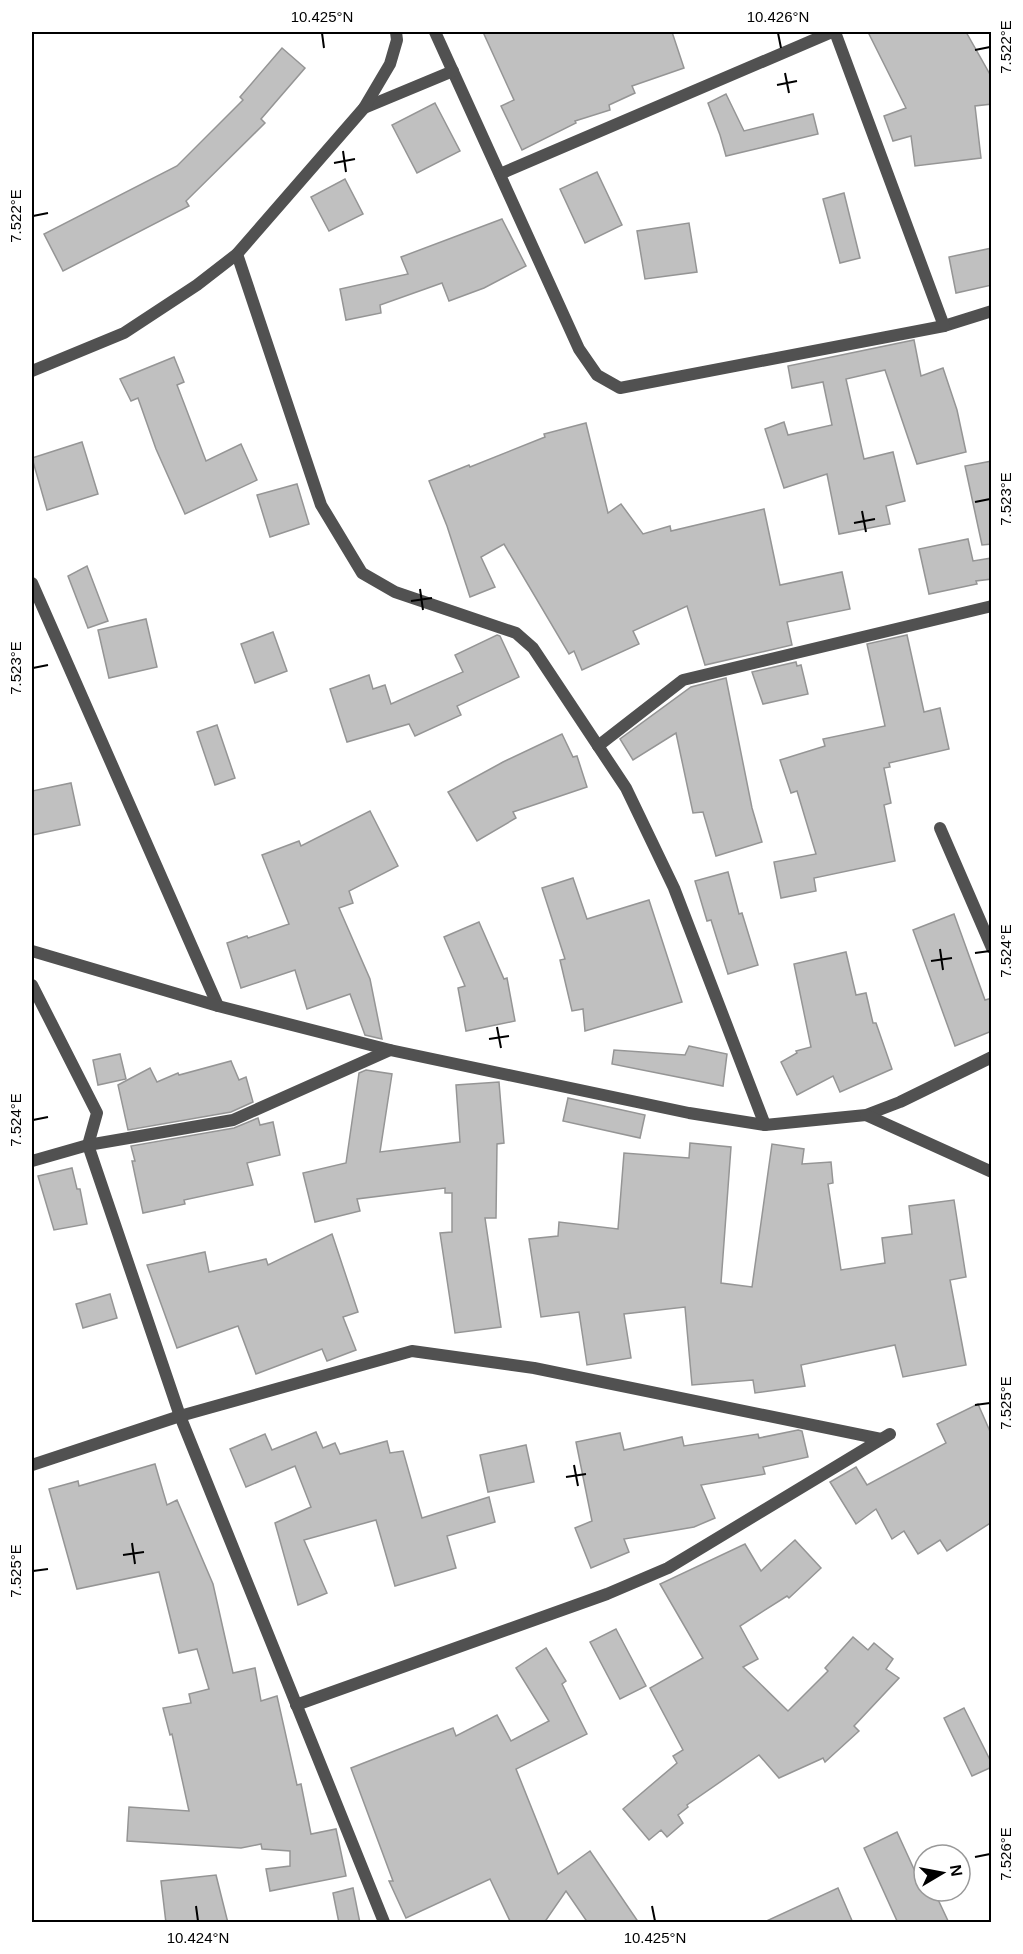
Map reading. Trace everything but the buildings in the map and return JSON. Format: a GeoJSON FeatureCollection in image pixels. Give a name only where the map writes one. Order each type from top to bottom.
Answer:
{"type":"FeatureCollection","features":[{"type":"Feature","properties":{"kind":"street"},"geometry":{"type":"LineString","coordinates":[[32,371],[124,333],[197,285],[237,254],[364,108],[390,64],[397,40],[396,32]]}},
{"type":"Feature","properties":{"kind":"street"},"geometry":{"type":"LineString","coordinates":[[435,32],[579,349],[597,375],[620,388],[944,326],[992,311]]}},
{"type":"Feature","properties":{"kind":"street"},"geometry":{"type":"LineString","coordinates":[[500,174],[834,32],[944,326]]}},
{"type":"Feature","properties":{"kind":"street"},"geometry":{"type":"LineString","coordinates":[[364,108],[453,71]]}},
{"type":"Feature","properties":{"kind":"street"},"geometry":{"type":"LineString","coordinates":[[237,254],[321,505],[362,573],[395,592],[516,633],[532,648],[626,788],[674,888],[765,1125]]}},
{"type":"Feature","properties":{"kind":"street"},"geometry":{"type":"LineString","coordinates":[[32,583],[218,1006]]}},
{"type":"Feature","properties":{"kind":"street"},"geometry":{"type":"LineString","coordinates":[[598,746],[683,680],[992,606]]}},
{"type":"Feature","properties":{"kind":"street"},"geometry":{"type":"LineString","coordinates":[[940,828],[992,948]]}},
{"type":"Feature","properties":{"kind":"street"},"geometry":{"type":"LineString","coordinates":[[32,951],[218,1006],[390,1050],[689,1113],[765,1125],[866,1115],[900,1102],[992,1057]]}},
{"type":"Feature","properties":{"kind":"street"},"geometry":{"type":"LineString","coordinates":[[32,985],[97,1113],[88,1145],[180,1416],[384,1923]]}},
{"type":"Feature","properties":{"kind":"street"},"geometry":{"type":"LineString","coordinates":[[32,1161],[88,1145],[233,1120],[390,1050]]}},
{"type":"Feature","properties":{"kind":"street"},"geometry":{"type":"LineString","coordinates":[[866,1115],[992,1172]]}},
{"type":"Feature","properties":{"kind":"street"},"geometry":{"type":"LineString","coordinates":[[32,1466],[180,1416],[412,1351],[534,1368],[886,1436],[668,1568],[607,1594],[296,1705]]}}]}
